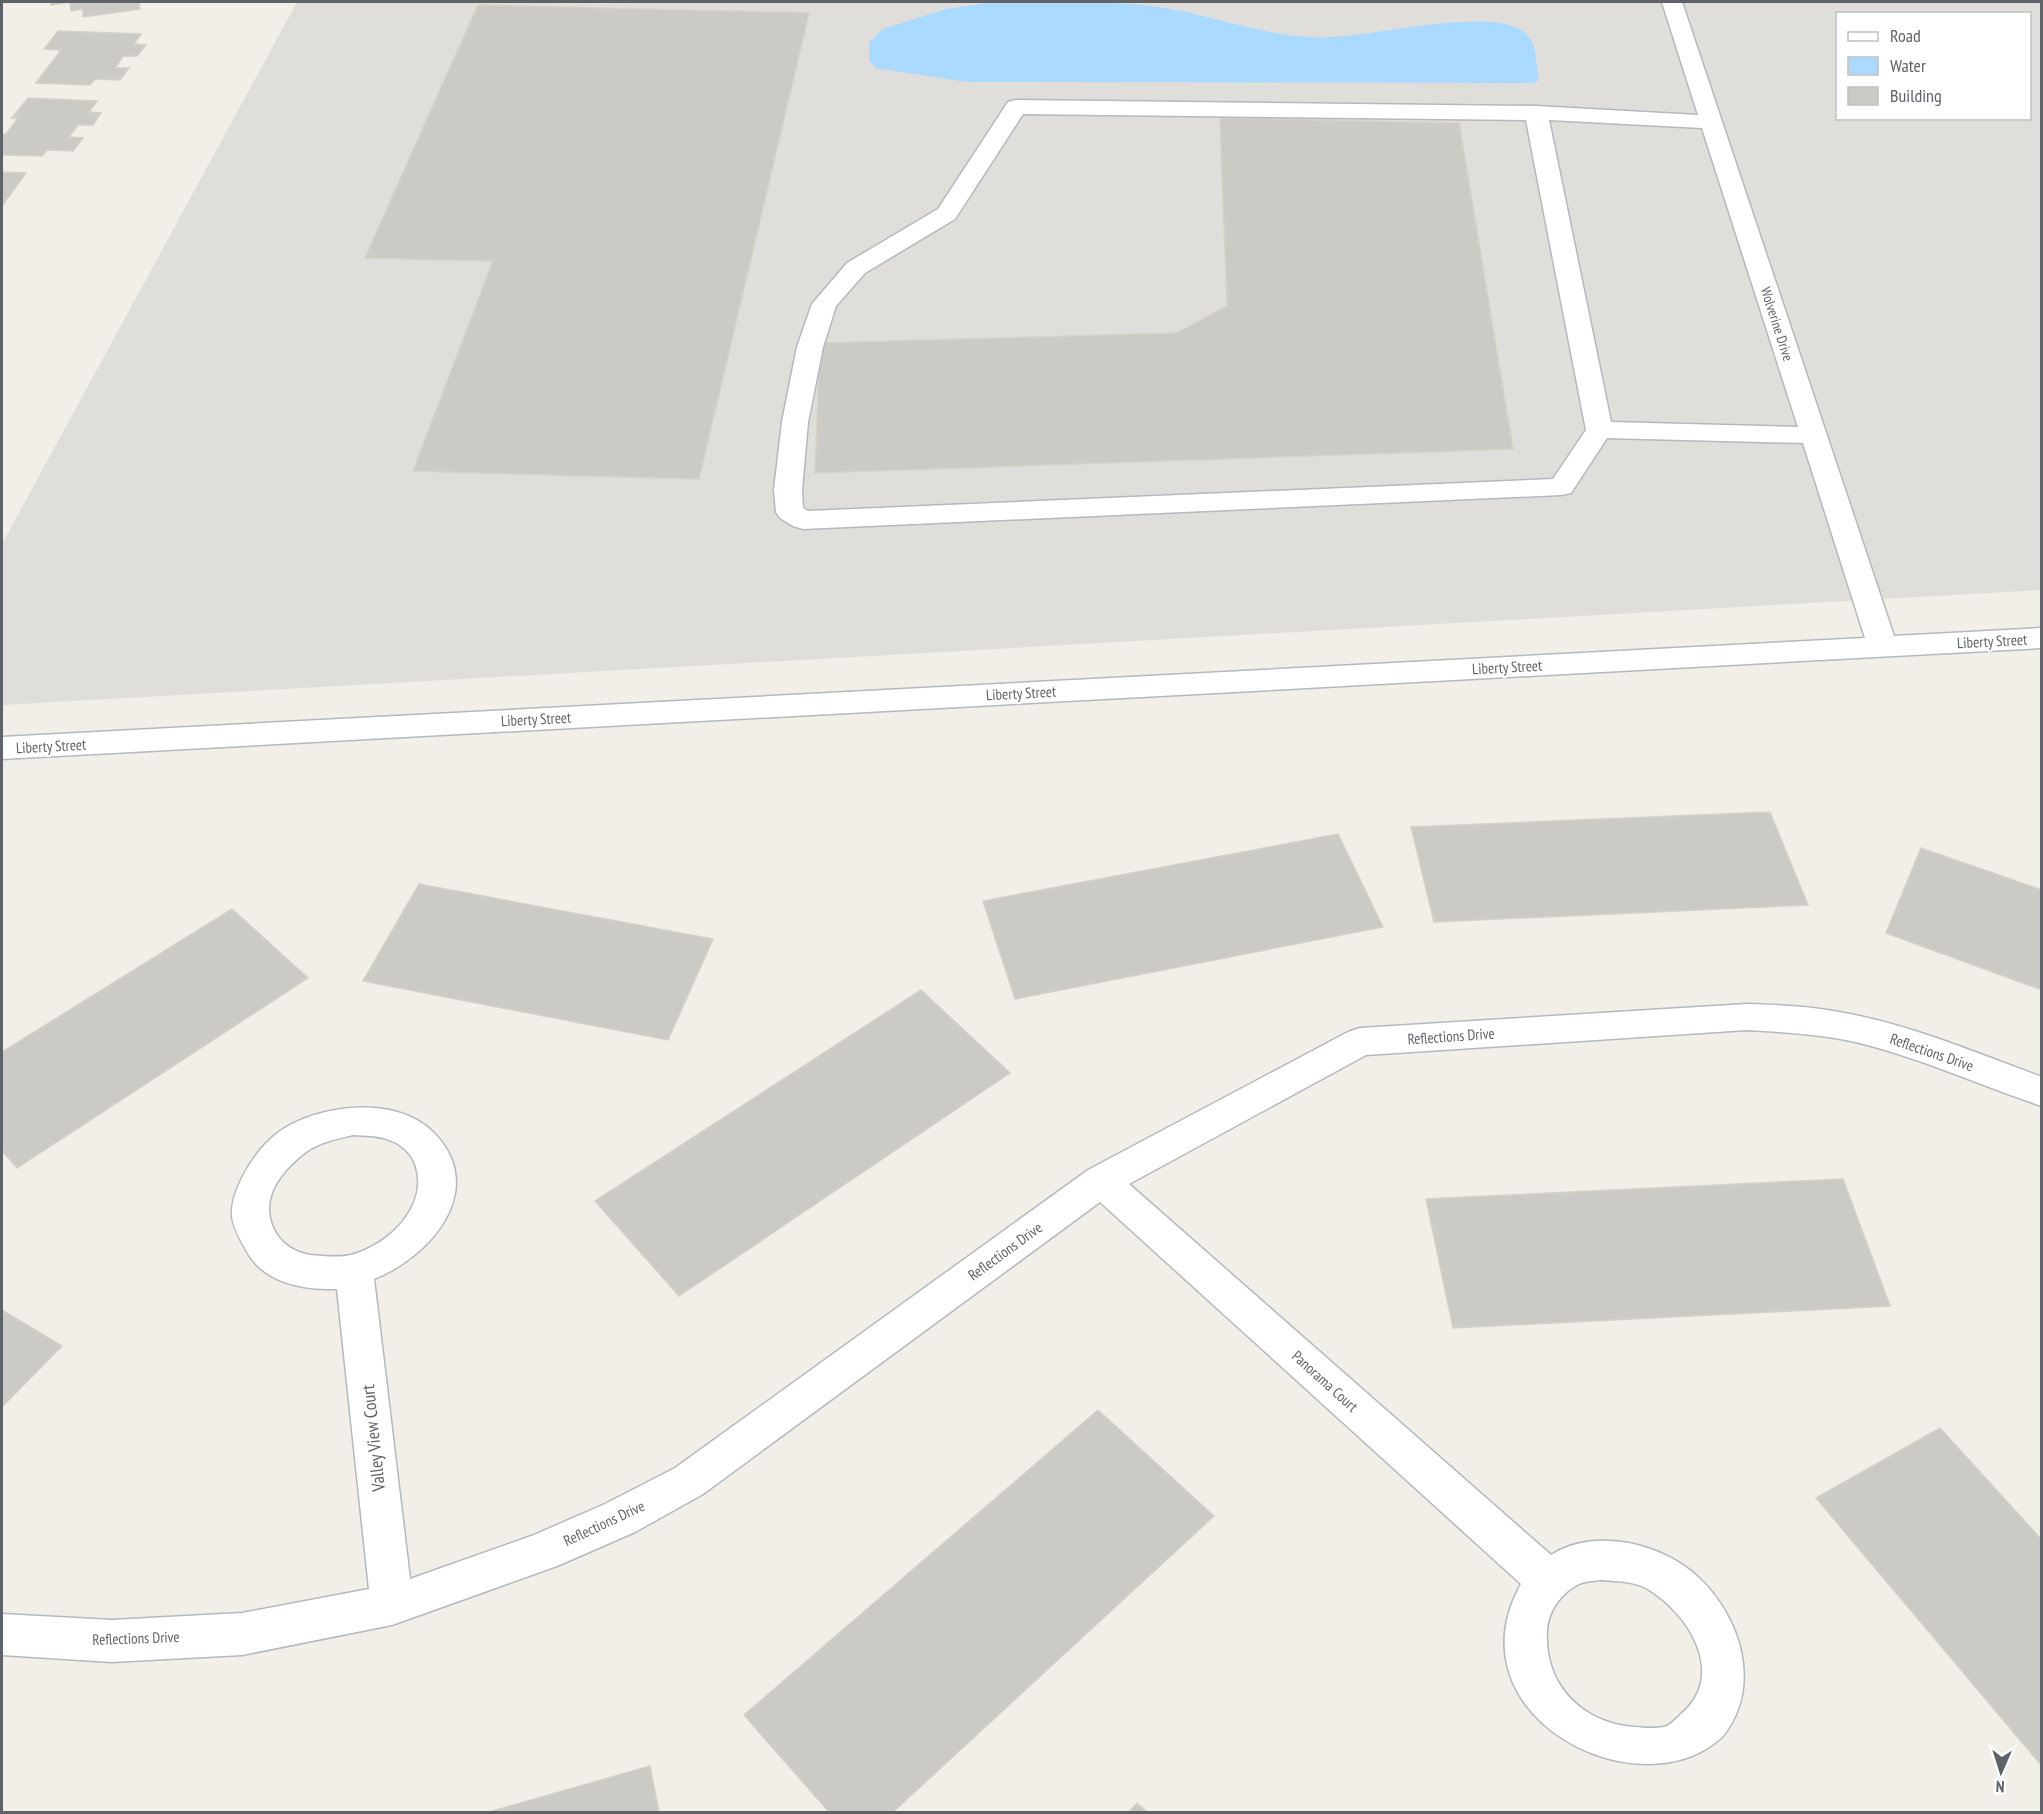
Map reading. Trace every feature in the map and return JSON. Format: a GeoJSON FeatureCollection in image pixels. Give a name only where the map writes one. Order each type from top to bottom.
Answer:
{"type":"FeatureCollection","features":[{"type":"Feature","properties":{"kind":"street","name":"Wolverine Drive"},"geometry":{"type":"LineString","coordinates":[[1672,2],[1883,646]]}},
{"type":"Feature","properties":{"kind":"street"},"geometry":{"type":"LineString","coordinates":[[1536,113],[1599,430],[1561,487],[803,520],[790,512],[788,490],[795,422],[810,347],[824,304],[856,268],[947,214],[1016,106],[1536,113],[1710,122]]}},
{"type":"Feature","properties":{"kind":"street"},"geometry":{"type":"LineString","coordinates":[[1599,430],[1813,435]]}},
{"type":"Feature","properties":{"kind":"street","name":"Liberty Street"},"geometry":{"type":"LineString","coordinates":[[2,748],[2042,638]]}},
{"type":"Feature","properties":{"kind":"street","name":"Reflections Drive"},"geometry":{"type":"LineString","coordinates":[[2,1635],[112,1641],[242,1634],[392,1605],[542,1552],[620,1518],[689,1481],[1101,1181],[1360,1042],[1748,1017],[1799,1019],[1892,1038],[2042,1092]]}},
{"type":"Feature","properties":{"kind":"street"},"geometry":{"type":"LineString","coordinates":[[352,1121],[381,1122],[406,1131],[426,1147],[436,1168],[437,1192],[429,1216],[410,1239],[384,1258],[354,1270],[322,1274],[292,1268],[269,1255],[254,1234],[250,1210],[256,1185],[271,1161],[294,1141],[332,1125],[352,1121]]}},
{"type":"Feature","properties":{"kind":"street","name":"Panorama Court"},"geometry":{"type":"LineString","coordinates":[[1101,1181],[1548,1580]]}},
{"type":"Feature","properties":{"kind":"street","name":"Valley View Court"},"geometry":{"type":"LineString","coordinates":[[354,1270],[392,1605]]}},
{"type":"Feature","properties":{"kind":"street"},"geometry":{"type":"LineString","coordinates":[[1601,1560],[1632,1563],[1662,1574],[1689,1594],[1710,1621],[1722,1651],[1723,1661],[1724,1681],[1717,1709],[1699,1731],[1671,1748],[1636,1751],[1602,1744],[1569,1726],[1543,1699],[1528,1668],[1523,1635],[1530,1604],[1548,1580],[1571,1565],[1601,1560]]}},
{"type":"Feature","properties":{"kind":"shaded area"},"geometry":{"type":"Polygon","coordinates":[[[297,2],[2041,2],[2041,590],[2,705],[2,544],[297,2]]]}},
{"type":"Feature","properties":{"kind":"water"},"geometry":{"type":"Polygon","coordinates":[[[988,3],[1145,5],[1276,33],[1314,37],[1353,35],[1453,22],[1498,23],[1515,27],[1529,36],[1534,49],[1539,80],[1533,83],[967,82],[875,68],[869,60],[869,42],[883,29],[946,9],[988,3]]]}},
{"type":"Feature","properties":{"kind":"building"},"geometry":{"type":"Polygon","coordinates":[[[51,2],[70,2],[51,5],[51,2]]]}},
{"type":"Feature","properties":{"kind":"building"},"geometry":{"type":"Polygon","coordinates":[[[70,2],[139,2],[140,9],[83,17],[83,9],[71,11],[70,2]]]}},
{"type":"Feature","properties":{"kind":"building"},"geometry":{"type":"Polygon","coordinates":[[[478,5],[809,13],[699,479],[413,471],[493,261],[365,258],[478,5]]]}},
{"type":"Feature","properties":{"kind":"building"},"geometry":{"type":"Polygon","coordinates":[[[58,31],[141,34],[134,44],[146,45],[137,56],[123,56],[115,68],[129,68],[120,80],[95,79],[90,85],[36,83],[61,50],[44,49],[58,31]]]}},
{"type":"Feature","properties":{"kind":"building"},"geometry":{"type":"Polygon","coordinates":[[[28,98],[97,101],[89,112],[101,113],[93,125],[78,125],[69,137],[83,138],[73,151],[47,150],[42,156],[2,155],[2,134],[6,134],[18,118],[12,118],[28,98]]]}},
{"type":"Feature","properties":{"kind":"building"},"geometry":{"type":"Polygon","coordinates":[[[1220,118],[1459,123],[1513,449],[815,473],[820,343],[1177,333],[1227,306],[1220,118]]]}},
{"type":"Feature","properties":{"kind":"building"},"geometry":{"type":"Polygon","coordinates":[[[2,172],[26,173],[2,206],[2,172]]]}},
{"type":"Feature","properties":{"kind":"building"},"geometry":{"type":"Polygon","coordinates":[[[1770,812],[1808,905],[1434,922],[1411,827],[1770,812]]]}},
{"type":"Feature","properties":{"kind":"building"},"geometry":{"type":"Polygon","coordinates":[[[1338,834],[1383,927],[1015,999],[983,901],[1338,834]]]}},
{"type":"Feature","properties":{"kind":"building"},"geometry":{"type":"Polygon","coordinates":[[[1921,848],[2042,890],[2042,990],[1886,933],[1921,848]]]}},
{"type":"Feature","properties":{"kind":"building"},"geometry":{"type":"Polygon","coordinates":[[[419,884],[713,939],[668,1040],[363,981],[419,884]]]}},
{"type":"Feature","properties":{"kind":"building"},"geometry":{"type":"Polygon","coordinates":[[[232,909],[308,978],[17,1168],[2,1151],[2,1052],[232,909]]]}},
{"type":"Feature","properties":{"kind":"building"},"geometry":{"type":"Polygon","coordinates":[[[921,990],[1010,1073],[679,1296],[595,1201],[921,990]]]}},
{"type":"Feature","properties":{"kind":"building"},"geometry":{"type":"Polygon","coordinates":[[[1843,1179],[1890,1306],[1453,1328],[1426,1199],[1843,1179]]]}},
{"type":"Feature","properties":{"kind":"building"},"geometry":{"type":"Polygon","coordinates":[[[2,1310],[62,1346],[2,1407],[2,1310]]]}},
{"type":"Feature","properties":{"kind":"building"},"geometry":{"type":"Polygon","coordinates":[[[1098,1410],[1214,1516],[893,1812],[829,1812],[744,1715],[1098,1410]]]}},
{"type":"Feature","properties":{"kind":"building"},"geometry":{"type":"Polygon","coordinates":[[[1940,1428],[2042,1540],[2042,1766],[1816,1498],[1940,1428]]]}},
{"type":"Feature","properties":{"kind":"building"},"geometry":{"type":"Polygon","coordinates":[[[650,1766],[659,1812],[489,1812],[650,1766]]]}},
{"type":"Feature","properties":{"kind":"building"},"geometry":{"type":"Polygon","coordinates":[[[1137,1803],[1147,1812],[1129,1812],[1137,1803]]]}}]}
